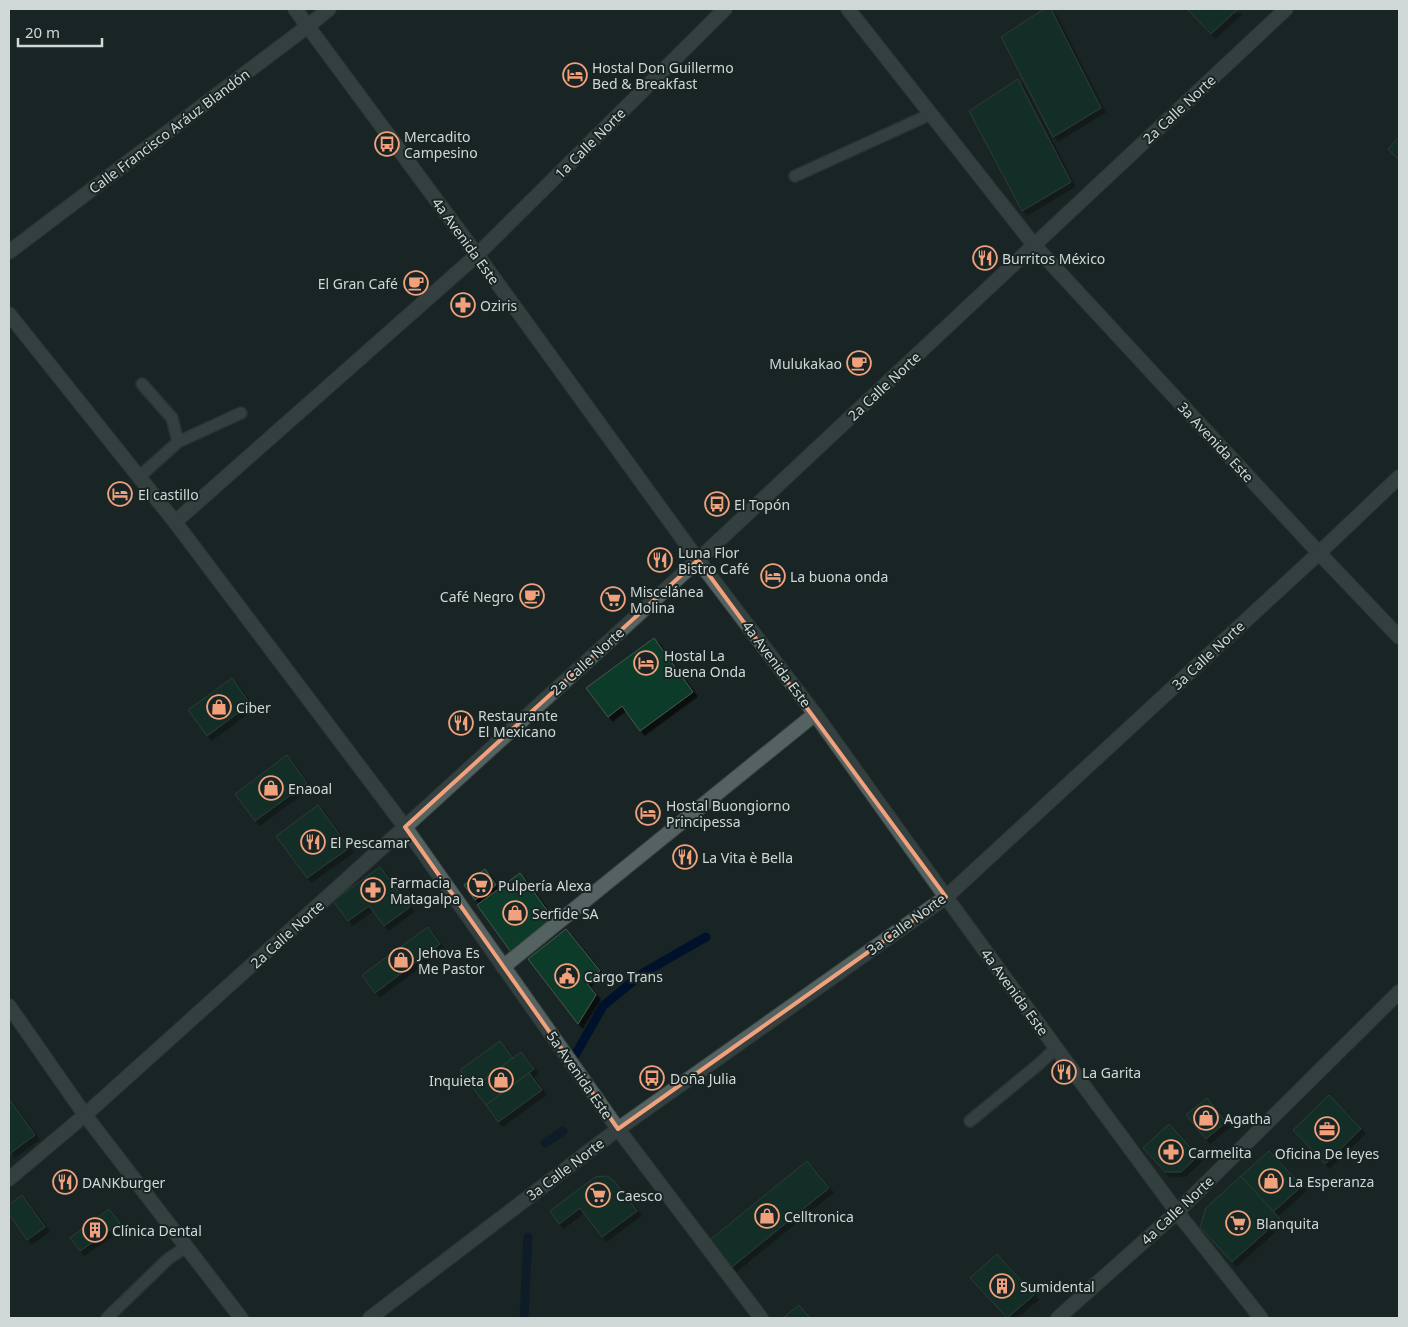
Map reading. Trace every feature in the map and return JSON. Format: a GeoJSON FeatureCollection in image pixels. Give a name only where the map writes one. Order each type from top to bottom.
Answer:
{"type":"FeatureCollection","features":[{"type":"Feature","properties":{"kind":"street","name":"4a Avenida Este"},"geometry":{"type":"LineString","coordinates":[[295,9],[477,255],[698,560],[815,714],[1056,1048],[1178,1212],[1261,1318]]}},
{"type":"Feature","properties":{"kind":"street","name":"Calle Francisco Aráuz Blandón"},"geometry":{"type":"LineString","coordinates":[[9,252],[329,9]]}},
{"type":"Feature","properties":{"kind":"street","name":"1a Calle Norte"},"geometry":{"type":"LineString","coordinates":[[175,522],[477,255],[725,9]]}},
{"type":"Feature","properties":{"kind":"street","name":"3a Avenida Este"},"geometry":{"type":"LineString","coordinates":[[848,9],[1034,245],[1399,637]]}},
{"type":"Feature","properties":{"kind":"street","name":"2a Calle Norte"},"geometry":{"type":"LineString","coordinates":[[9,1179],[85,1115],[698,560],[1286,9]]}},
{"type":"Feature","properties":{"kind":"street","name":"5a Avenida Este"},"geometry":{"type":"LineString","coordinates":[[9,314],[175,522],[405,827],[618,1129],[761,1318]]}},
{"type":"Feature","properties":{"kind":"street","name":"3a Calle Norte"},"geometry":{"type":"LineString","coordinates":[[370,1318],[618,1129],[946,897],[1399,477]]}},
{"type":"Feature","properties":{"kind":"street"},"geometry":{"type":"LineString","coordinates":[[503,967],[815,714]]}},
{"type":"Feature","properties":{"kind":"street","name":"4a Calle Norte"},"geometry":{"type":"LineString","coordinates":[[1058,1318],[1178,1212],[1399,992]]}},
{"type":"Feature","properties":{"kind":"street"},"geometry":{"type":"LineString","coordinates":[[9,1006],[85,1115],[241,1318]]}},
{"type":"Feature","properties":{"kind":"lane"},"geometry":{"type":"LineString","coordinates":[[795,176],[931,114]]}},
{"type":"Feature","properties":{"kind":"lane"},"geometry":{"type":"LineString","coordinates":[[142,384],[172,418],[178,442]]}},
{"type":"Feature","properties":{"kind":"lane"},"geometry":{"type":"LineString","coordinates":[[139,477],[178,442],[241,413]]}},
{"type":"Feature","properties":{"kind":"lane"},"geometry":{"type":"LineString","coordinates":[[970,1121],[1040,1064],[1056,1048]]}},
{"type":"Feature","properties":{"kind":"lane"},"geometry":{"type":"LineString","coordinates":[[107,1318],[168,1259],[186,1247]]}},
{"type":"Feature","properties":{"kind":"highlighted area"},"geometry":{"type":"Polygon","coordinates":[[[698,560],[946,897],[618,1129],[405,827],[698,560]]]}},
{"type":"Feature","properties":{"kind":"building"},"geometry":{"type":"Polygon","coordinates":[[[1044,9],[1051,9],[1101,108],[1053,137],[1001,37],[1044,9]]]}},
{"type":"Feature","properties":{"kind":"building"},"geometry":{"type":"Polygon","coordinates":[[[1187,9],[1238,9],[1211,34],[1187,9]]]}},
{"type":"Feature","properties":{"kind":"building"},"geometry":{"type":"Polygon","coordinates":[[[1018,79],[1071,182],[1022,211],[969,111],[1018,79]]]}},
{"type":"Feature","properties":{"kind":"building"},"geometry":{"type":"Polygon","coordinates":[[[1399,137],[1399,160],[1388,149],[1399,137]]]}},
{"type":"Feature","properties":{"kind":"building","name":"Hostal La Buena Onda"},"geometry":{"type":"Polygon","coordinates":[[[654,638],[693,692],[640,731],[622,706],[608,717],[586,688],[654,638]]]}},
{"type":"Feature","properties":{"kind":"building","name":"Ciber"},"geometry":{"type":"Polygon","coordinates":[[[232,678],[250,704],[207,736],[188,710],[232,678]]]}},
{"type":"Feature","properties":{"kind":"building","name":"Enaoal"},"geometry":{"type":"Polygon","coordinates":[[[287,755],[307,783],[255,821],[235,794],[287,755]]]}},
{"type":"Feature","properties":{"kind":"building","name":"El Pescamar"},"geometry":{"type":"Polygon","coordinates":[[[318,805],[349,848],[307,878],[276,836],[318,805]]]}},
{"type":"Feature","properties":{"kind":"building","name":"Farmacia Matagalpa"},"geometry":{"type":"Polygon","coordinates":[[[380,867],[410,907],[384,926],[369,906],[348,921],[333,901],[380,867]]]}},
{"type":"Feature","properties":{"kind":"building","name":"Pulpería Alexa"},"geometry":{"type":"Polygon","coordinates":[[[485,869],[496,885],[475,900],[464,885],[485,869]]]}},
{"type":"Feature","properties":{"kind":"building","name":"Serfide SA"},"geometry":{"type":"Polygon","coordinates":[[[520,873],[554,920],[511,952],[477,905],[520,873]]]}},
{"type":"Feature","properties":{"kind":"building","name":"Jehova Es Me Pastor"},"geometry":{"type":"Polygon","coordinates":[[[428,927],[440,944],[375,993],[362,975],[428,927]]]}},
{"type":"Feature","properties":{"kind":"building","name":"Cargo Trans"},"geometry":{"type":"Polygon","coordinates":[[[566,929],[600,971],[586,982],[596,995],[578,1024],[528,959],[566,929]]]}},
{"type":"Feature","properties":{"kind":"building"},"geometry":{"type":"Polygon","coordinates":[[[500,1041],[513,1058],[473,1088],[460,1070],[500,1041]]]}},
{"type":"Feature","properties":{"kind":"building","name":"Inquieta"},"geometry":{"type":"Polygon","coordinates":[[[521,1052],[534,1069],[486,1105],[473,1088],[521,1052]]]}},
{"type":"Feature","properties":{"kind":"building"},"geometry":{"type":"Polygon","coordinates":[[[529,1073],[542,1090],[498,1122],[486,1105],[529,1073]]]}},
{"type":"Feature","properties":{"kind":"building","name":"Oficina De leyes"},"geometry":{"type":"Polygon","coordinates":[[[1329,1095],[1361,1129],[1325,1164],[1293,1130],[1329,1095]]]}},
{"type":"Feature","properties":{"kind":"building","name":"Agatha"},"geometry":{"type":"Polygon","coordinates":[[[1207,1098],[1226,1122],[1206,1139],[1186,1115],[1207,1098]]]}},
{"type":"Feature","properties":{"kind":"building"},"geometry":{"type":"Polygon","coordinates":[[[9,1099],[35,1135],[9,1154],[9,1099]]]}},
{"type":"Feature","properties":{"kind":"building","name":"Carmelita"},"geometry":{"type":"Polygon","coordinates":[[[1169,1124],[1198,1156],[1181,1172],[1165,1172],[1143,1148],[1169,1124]]]}},
{"type":"Feature","properties":{"kind":"building","name":"La Esperanza"},"geometry":{"type":"Polygon","coordinates":[[[1269,1151],[1302,1186],[1273,1212],[1241,1176],[1269,1151]]]}},
{"type":"Feature","properties":{"kind":"building","name":"Celltronica"},"geometry":{"type":"Polygon","coordinates":[[[807,1161],[829,1188],[727,1271],[705,1244],[807,1161]]]}},
{"type":"Feature","properties":{"kind":"building","name":"Caesco"},"geometry":{"type":"Polygon","coordinates":[[[607,1176],[615,1182],[637,1211],[602,1237],[580,1208],[559,1224],[550,1211],[595,1177],[607,1176]]]}},
{"type":"Feature","properties":{"kind":"building","name":"Blanquita"},"geometry":{"type":"Polygon","coordinates":[[[1241,1176],[1280,1219],[1232,1262],[1200,1227],[1206,1208],[1241,1176]]]}},
{"type":"Feature","properties":{"kind":"building"},"geometry":{"type":"Polygon","coordinates":[[[22,1195],[45,1227],[27,1240],[9,1214],[9,1205],[22,1195]]]}},
{"type":"Feature","properties":{"kind":"building","name":"Clínica Dental"},"geometry":{"type":"Polygon","coordinates":[[[109,1209],[120,1223],[80,1251],[70,1238],[109,1209]]]}},
{"type":"Feature","properties":{"kind":"building","name":"Sumidental"},"geometry":{"type":"Polygon","coordinates":[[[997,1254],[1034,1295],[1007,1318],[970,1278],[997,1254]]]}},
{"type":"Feature","properties":{"kind":"building"},"geometry":{"type":"Polygon","coordinates":[[[799,1305],[810,1318],[783,1318],[799,1305]]]}},
{"type":"Feature","properties":{"kind":"waterway"},"geometry":{"type":"LineString","coordinates":[[574,1057],[603,1006],[643,973],[706,937]]}},
{"type":"Feature","properties":{"kind":"waterway"},"geometry":{"type":"LineString","coordinates":[[545,1143],[563,1131]]}},
{"type":"Feature","properties":{"kind":"waterway"},"geometry":{"type":"LineString","coordinates":[[524,1318],[528,1237]]}},
{"type":"Feature","properties":{"kind":"place","name":"Hostal Don Guillermo Bed & Breakfast"},"geometry":{"type":"Point","coordinates":[575,75]}},
{"type":"Feature","properties":{"kind":"place","name":"Mercadito Campesino"},"geometry":{"type":"Point","coordinates":[387,144]}},
{"type":"Feature","properties":{"kind":"place","name":"Burritos México"},"geometry":{"type":"Point","coordinates":[985,258]}},
{"type":"Feature","properties":{"kind":"place","name":"El Gran Café"},"geometry":{"type":"Point","coordinates":[416,283]}},
{"type":"Feature","properties":{"kind":"place","name":"Oziris"},"geometry":{"type":"Point","coordinates":[463,305]}},
{"type":"Feature","properties":{"kind":"place","name":"Mulukakao"},"geometry":{"type":"Point","coordinates":[859,363]}},
{"type":"Feature","properties":{"kind":"place","name":"El castillo"},"geometry":{"type":"Point","coordinates":[120,494]}},
{"type":"Feature","properties":{"kind":"place","name":"El Topón"},"geometry":{"type":"Point","coordinates":[717,504]}},
{"type":"Feature","properties":{"kind":"place","name":"Luna Flor Bistro Café"},"geometry":{"type":"Point","coordinates":[660,560]}},
{"type":"Feature","properties":{"kind":"place","name":"La buona onda"},"geometry":{"type":"Point","coordinates":[773,576]}},
{"type":"Feature","properties":{"kind":"place","name":"Café Negro"},"geometry":{"type":"Point","coordinates":[532,596]}},
{"type":"Feature","properties":{"kind":"place","name":"Miscelánea Molina"},"geometry":{"type":"Point","coordinates":[613,599]}},
{"type":"Feature","properties":{"kind":"place","name":"Hostal La Buena Onda"},"geometry":{"type":"Point","coordinates":[646,663]}},
{"type":"Feature","properties":{"kind":"place","name":"Ciber"},"geometry":{"type":"Point","coordinates":[219,707]}},
{"type":"Feature","properties":{"kind":"place","name":"Restaurante El Mexicano"},"geometry":{"type":"Point","coordinates":[461,723]}},
{"type":"Feature","properties":{"kind":"place","name":"Enaoal"},"geometry":{"type":"Point","coordinates":[271,788]}},
{"type":"Feature","properties":{"kind":"place","name":"Hostal Buongiorno Principessa"},"geometry":{"type":"Point","coordinates":[648,813]}},
{"type":"Feature","properties":{"kind":"place","name":"El Pescamar"},"geometry":{"type":"Point","coordinates":[313,842]}},
{"type":"Feature","properties":{"kind":"place","name":"La Vita è Bella"},"geometry":{"type":"Point","coordinates":[685,857]}},
{"type":"Feature","properties":{"kind":"place","name":"Pulpería Alexa"},"geometry":{"type":"Point","coordinates":[480,885]}},
{"type":"Feature","properties":{"kind":"place","name":"Farmacia Matagalpa"},"geometry":{"type":"Point","coordinates":[373,890]}},
{"type":"Feature","properties":{"kind":"place","name":"Serfide SA"},"geometry":{"type":"Point","coordinates":[515,913]}},
{"type":"Feature","properties":{"kind":"place","name":"Jehova Es Me Pastor"},"geometry":{"type":"Point","coordinates":[401,960]}},
{"type":"Feature","properties":{"kind":"place","name":"Cargo Trans"},"geometry":{"type":"Point","coordinates":[567,976]}},
{"type":"Feature","properties":{"kind":"place","name":"La Garita"},"geometry":{"type":"Point","coordinates":[1064,1072]}},
{"type":"Feature","properties":{"kind":"place","name":"Doña Julia"},"geometry":{"type":"Point","coordinates":[652,1078]}},
{"type":"Feature","properties":{"kind":"place","name":"Inquieta"},"geometry":{"type":"Point","coordinates":[501,1080]}},
{"type":"Feature","properties":{"kind":"place","name":"Agatha"},"geometry":{"type":"Point","coordinates":[1206,1118]}},
{"type":"Feature","properties":{"kind":"place","name":"Oficina De leyes"},"geometry":{"type":"Point","coordinates":[1327,1129]}},
{"type":"Feature","properties":{"kind":"place","name":"Carmelita"},"geometry":{"type":"Point","coordinates":[1171,1152]}},
{"type":"Feature","properties":{"kind":"place","name":"La Esperanza"},"geometry":{"type":"Point","coordinates":[1271,1181]}},
{"type":"Feature","properties":{"kind":"place","name":"DANKburger"},"geometry":{"type":"Point","coordinates":[65,1182]}},
{"type":"Feature","properties":{"kind":"place","name":"Caesco"},"geometry":{"type":"Point","coordinates":[598,1195]}},
{"type":"Feature","properties":{"kind":"place","name":"Celltronica"},"geometry":{"type":"Point","coordinates":[767,1216]}},
{"type":"Feature","properties":{"kind":"place","name":"Blanquita"},"geometry":{"type":"Point","coordinates":[1238,1223]}},
{"type":"Feature","properties":{"kind":"place","name":"Clínica Dental"},"geometry":{"type":"Point","coordinates":[95,1230]}},
{"type":"Feature","properties":{"kind":"place","name":"Sumidental"},"geometry":{"type":"Point","coordinates":[1002,1286]}}]}
